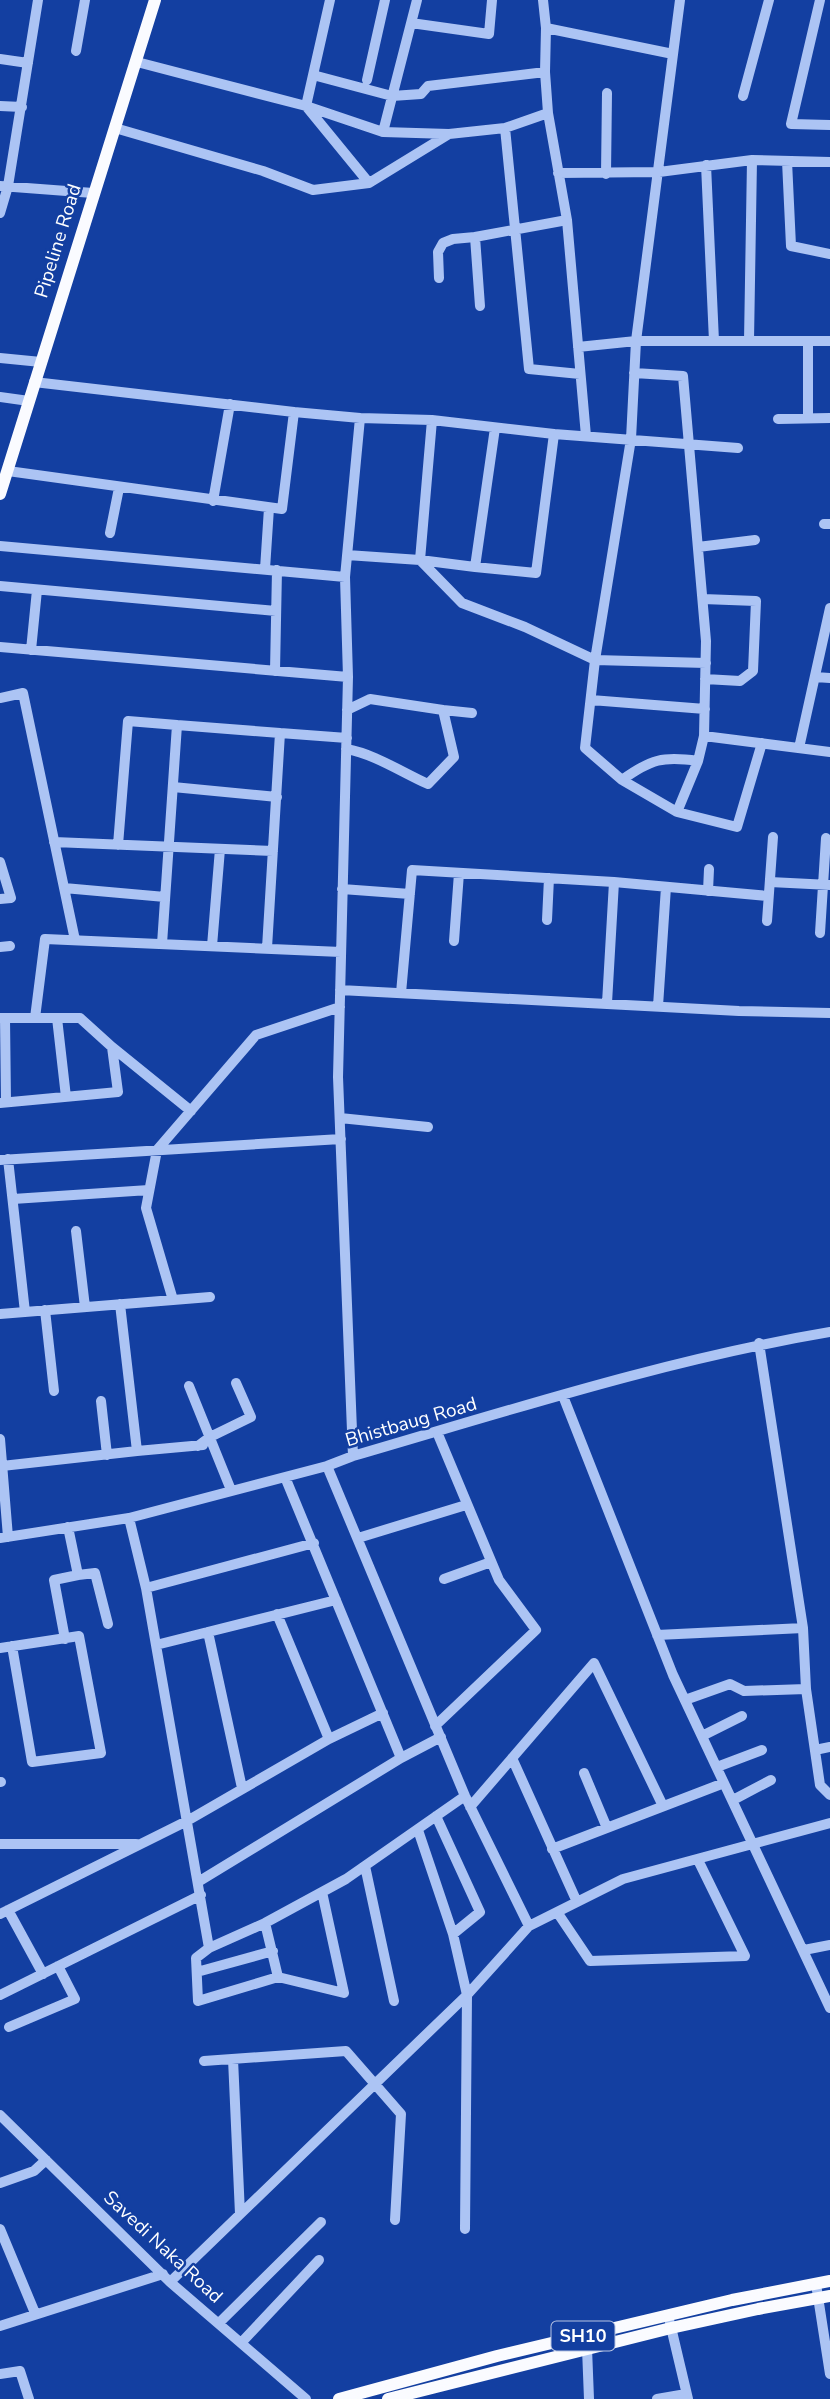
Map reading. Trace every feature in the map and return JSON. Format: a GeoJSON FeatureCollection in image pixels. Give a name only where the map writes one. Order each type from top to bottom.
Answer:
{"type":"FeatureCollection","features":[{"type":"Feature","properties":{"kind":"main road","name":"Pipeline Road"},"geometry":{"type":"LineString","coordinates":[[0,495],[155,0]]}},
{"type":"Feature","properties":{"kind":"main road","name":"SH10"},"geometry":{"type":"LineString","coordinates":[[388,2399],[587,2348],[732,2300],[830,2281]]}},
{"type":"Feature","properties":{"kind":"main road","name":"SH10"},"geometry":{"type":"LineString","coordinates":[[339,2399],[446,2368],[670,2322],[824,2297]]}},
{"type":"Feature","properties":{"kind":"street"},"geometry":{"type":"LineString","coordinates":[[0,213],[22,107],[38,0]]}},
{"type":"Feature","properties":{"kind":"street"},"geometry":{"type":"LineString","coordinates":[[76,51],[85,0]]}},
{"type":"Feature","properties":{"kind":"street"},"geometry":{"type":"LineString","coordinates":[[306,106],[330,0]]}},
{"type":"Feature","properties":{"kind":"street"},"geometry":{"type":"LineString","coordinates":[[367,80],[385,0]]}},
{"type":"Feature","properties":{"kind":"street"},"geometry":{"type":"LineString","coordinates":[[383,132],[417,0]]}},
{"type":"Feature","properties":{"kind":"street"},"geometry":{"type":"LineString","coordinates":[[411,23],[489,34],[492,0]]}},
{"type":"Feature","properties":{"kind":"street"},"geometry":{"type":"LineString","coordinates":[[543,0],[548,113],[568,219],[586,436]]}},
{"type":"Feature","properties":{"kind":"street"},"geometry":{"type":"LineString","coordinates":[[680,0],[636,341],[631,439],[595,660],[585,748],[622,780],[677,812],[737,827],[762,743]]}},
{"type":"Feature","properties":{"kind":"street"},"geometry":{"type":"LineString","coordinates":[[743,96],[769,0]]}},
{"type":"Feature","properties":{"kind":"street"},"geometry":{"type":"LineString","coordinates":[[820,0],[791,124],[830,125]]}},
{"type":"Feature","properties":{"kind":"street"},"geometry":{"type":"LineString","coordinates":[[546,28],[673,54]]}},
{"type":"Feature","properties":{"kind":"street"},"geometry":{"type":"LineString","coordinates":[[0,59],[28,63]]}},
{"type":"Feature","properties":{"kind":"street"},"geometry":{"type":"LineString","coordinates":[[137,62],[306,106],[383,132],[449,134],[505,128],[548,113]]}},
{"type":"Feature","properties":{"kind":"street"},"geometry":{"type":"LineString","coordinates":[[313,75],[392,96],[421,94],[428,86],[545,72]]}},
{"type":"Feature","properties":{"kind":"street"},"geometry":{"type":"LineString","coordinates":[[606,174],[607,93]]}},
{"type":"Feature","properties":{"kind":"street"},"geometry":{"type":"LineString","coordinates":[[0,106],[22,107]]}},
{"type":"Feature","properties":{"kind":"street"},"geometry":{"type":"LineString","coordinates":[[306,106],[369,183]]}},
{"type":"Feature","properties":{"kind":"street"},"geometry":{"type":"LineString","coordinates":[[115,128],[263,171],[313,190],[369,183],[449,134]]}},
{"type":"Feature","properties":{"kind":"street"},"geometry":{"type":"LineString","coordinates":[[505,128],[529,369],[580,374]]}},
{"type":"Feature","properties":{"kind":"street"},"geometry":{"type":"LineString","coordinates":[[558,173],[659,172],[751,160],[830,162]]}},
{"type":"Feature","properties":{"kind":"street"},"geometry":{"type":"LineString","coordinates":[[749,341],[751,160]]}},
{"type":"Feature","properties":{"kind":"street"},"geometry":{"type":"LineString","coordinates":[[787,161],[791,246],[830,254]]}},
{"type":"Feature","properties":{"kind":"street"},"geometry":{"type":"LineString","coordinates":[[706,165],[714,341]]}},
{"type":"Feature","properties":{"kind":"street"},"geometry":{"type":"LineString","coordinates":[[4,186],[93,193]]}},
{"type":"Feature","properties":{"kind":"street"},"geometry":{"type":"LineString","coordinates":[[439,278],[438,252],[443,243],[568,219]]}},
{"type":"Feature","properties":{"kind":"street"},"geometry":{"type":"LineString","coordinates":[[475,237],[480,306]]}},
{"type":"Feature","properties":{"kind":"street"},"geometry":{"type":"LineString","coordinates":[[578,347],[636,341],[830,341]]}},
{"type":"Feature","properties":{"kind":"street"},"geometry":{"type":"LineString","coordinates":[[808,341],[808,417]]}},
{"type":"Feature","properties":{"kind":"street"},"geometry":{"type":"LineString","coordinates":[[0,358],[41,362]]}},
{"type":"Feature","properties":{"kind":"street"},"geometry":{"type":"LineString","coordinates":[[634,373],[683,376],[703,599],[706,663],[704,736],[698,761],[677,812]]}},
{"type":"Feature","properties":{"kind":"street"},"geometry":{"type":"LineString","coordinates":[[34,382],[294,412],[360,418],[432,420],[554,434],[738,448]]}},
{"type":"Feature","properties":{"kind":"street"},"geometry":{"type":"LineString","coordinates":[[0,397],[29,401]]}},
{"type":"Feature","properties":{"kind":"street"},"geometry":{"type":"LineString","coordinates":[[213,501],[230,404]]}},
{"type":"Feature","properties":{"kind":"street"},"geometry":{"type":"LineString","coordinates":[[8,471],[282,509],[294,412]]}},
{"type":"Feature","properties":{"kind":"street"},"geometry":{"type":"LineString","coordinates":[[353,1456],[338,1077],[348,677],[345,577],[360,418]]}},
{"type":"Feature","properties":{"kind":"street"},"geometry":{"type":"LineString","coordinates":[[778,419],[830,418]]}},
{"type":"Feature","properties":{"kind":"street"},"geometry":{"type":"LineString","coordinates":[[432,420],[420,560],[462,603],[525,627],[595,660],[706,663]]}},
{"type":"Feature","properties":{"kind":"street"},"geometry":{"type":"LineString","coordinates":[[475,567],[495,428]]}},
{"type":"Feature","properties":{"kind":"street"},"geometry":{"type":"LineString","coordinates":[[347,555],[536,573],[554,434]]}},
{"type":"Feature","properties":{"kind":"street"},"geometry":{"type":"LineString","coordinates":[[110,533],[119,488]]}},
{"type":"Feature","properties":{"kind":"street"},"geometry":{"type":"LineString","coordinates":[[265,569],[269,508]]}},
{"type":"Feature","properties":{"kind":"street"},"geometry":{"type":"LineString","coordinates":[[698,547],[755,540]]}},
{"type":"Feature","properties":{"kind":"street"},"geometry":{"type":"LineString","coordinates":[[0,546],[345,577]]}},
{"type":"Feature","properties":{"kind":"street"},"geometry":{"type":"LineString","coordinates":[[275,671],[277,570]]}},
{"type":"Feature","properties":{"kind":"street"},"geometry":{"type":"LineString","coordinates":[[0,586],[276,611]]}},
{"type":"Feature","properties":{"kind":"street"},"geometry":{"type":"LineString","coordinates":[[31,650],[37,590]]}},
{"type":"Feature","properties":{"kind":"street"},"geometry":{"type":"LineString","coordinates":[[703,599],[756,601],[753,671],[740,681],[705,679]]}},
{"type":"Feature","properties":{"kind":"street"},"geometry":{"type":"LineString","coordinates":[[799,748],[830,608]]}},
{"type":"Feature","properties":{"kind":"street"},"geometry":{"type":"LineString","coordinates":[[0,647],[348,677]]}},
{"type":"Feature","properties":{"kind":"street"},"geometry":{"type":"LineString","coordinates":[[815,677],[830,678]]}},
{"type":"Feature","properties":{"kind":"street"},"geometry":{"type":"LineString","coordinates":[[0,698],[23,693],[75,940]]}},
{"type":"Feature","properties":{"kind":"street"},"geometry":{"type":"LineString","coordinates":[[347,710],[370,699],[472,713]]}},
{"type":"Feature","properties":{"kind":"street"},"geometry":{"type":"LineString","coordinates":[[591,700],[705,709]]}},
{"type":"Feature","properties":{"kind":"street"},"geometry":{"type":"LineString","coordinates":[[346,750],[365,752],[428,784],[454,757],[443,710]]}},
{"type":"Feature","properties":{"kind":"street"},"geometry":{"type":"LineString","coordinates":[[118,845],[128,721],[347,738]]}},
{"type":"Feature","properties":{"kind":"street"},"geometry":{"type":"LineString","coordinates":[[162,944],[177,725]]}},
{"type":"Feature","properties":{"kind":"street"},"geometry":{"type":"LineString","coordinates":[[267,948],[280,733]]}},
{"type":"Feature","properties":{"kind":"street"},"geometry":{"type":"LineString","coordinates":[[704,736],[830,752]]}},
{"type":"Feature","properties":{"kind":"street"},"geometry":{"type":"LineString","coordinates":[[622,780],[639,767],[663,758],[698,761]]}},
{"type":"Feature","properties":{"kind":"street"},"geometry":{"type":"LineString","coordinates":[[173,787],[276,797]]}},
{"type":"Feature","properties":{"kind":"street"},"geometry":{"type":"LineString","coordinates":[[766,921],[773,837]]}},
{"type":"Feature","properties":{"kind":"street"},"geometry":{"type":"LineString","coordinates":[[820,933],[826,885],[826,838]]}},
{"type":"Feature","properties":{"kind":"street"},"geometry":{"type":"LineString","coordinates":[[54,842],[273,851]]}},
{"type":"Feature","properties":{"kind":"street"},"geometry":{"type":"LineString","coordinates":[[212,946],[220,849]]}},
{"type":"Feature","properties":{"kind":"street"},"geometry":{"type":"LineString","coordinates":[[0,862],[11,898],[0,898]]}},
{"type":"Feature","properties":{"kind":"street"},"geometry":{"type":"LineString","coordinates":[[708,891],[709,869]]}},
{"type":"Feature","properties":{"kind":"street"},"geometry":{"type":"LineString","coordinates":[[401,993],[412,870],[614,882],[768,896]]}},
{"type":"Feature","properties":{"kind":"street"},"geometry":{"type":"LineString","coordinates":[[454,941],[459,873]]}},
{"type":"Feature","properties":{"kind":"street"},"geometry":{"type":"LineString","coordinates":[[547,920],[549,878]]}},
{"type":"Feature","properties":{"kind":"street"},"geometry":{"type":"LineString","coordinates":[[607,1003],[614,882]]}},
{"type":"Feature","properties":{"kind":"street"},"geometry":{"type":"LineString","coordinates":[[769,882],[826,885]]}},
{"type":"Feature","properties":{"kind":"street"},"geometry":{"type":"LineString","coordinates":[[658,1006],[666,887]]}},
{"type":"Feature","properties":{"kind":"street"},"geometry":{"type":"LineString","coordinates":[[64,888],[165,897]]}},
{"type":"Feature","properties":{"kind":"street"},"geometry":{"type":"LineString","coordinates":[[342,889],[410,894]]}},
{"type":"Feature","properties":{"kind":"street"},"geometry":{"type":"LineString","coordinates":[[35,1018],[45,939],[341,951]]}},
{"type":"Feature","properties":{"kind":"street"},"geometry":{"type":"LineString","coordinates":[[340,990],[830,1013]]}},
{"type":"Feature","properties":{"kind":"street"},"geometry":{"type":"LineString","coordinates":[[173,1300],[146,1208],[157,1150],[256,1035],[340,1007]]}},
{"type":"Feature","properties":{"kind":"street"},"geometry":{"type":"LineString","coordinates":[[112,1047],[118,1093],[3,1102],[3,1018],[80,1018],[191,1111]]}},
{"type":"Feature","properties":{"kind":"street"},"geometry":{"type":"LineString","coordinates":[[57,1018],[65,1097]]}},
{"type":"Feature","properties":{"kind":"street"},"geometry":{"type":"LineString","coordinates":[[340,1118],[428,1127]]}},
{"type":"Feature","properties":{"kind":"street"},"geometry":{"type":"LineString","coordinates":[[25,1312],[13,1199],[4,1159],[341,1139]]}},
{"type":"Feature","properties":{"kind":"street"},"geometry":{"type":"LineString","coordinates":[[13,1199],[149,1190]]}},
{"type":"Feature","properties":{"kind":"street"},"geometry":{"type":"LineString","coordinates":[[76,1231],[85,1307]]}},
{"type":"Feature","properties":{"kind":"street"},"geometry":{"type":"LineString","coordinates":[[0,1314],[210,1297]]}},
{"type":"Feature","properties":{"kind":"street"},"geometry":{"type":"LineString","coordinates":[[120,1304],[137,1451]]}},
{"type":"Feature","properties":{"kind":"street"},"geometry":{"type":"LineString","coordinates":[[45,1310],[54,1391]]}},
{"type":"Feature","properties":{"kind":"street","name":"Bhistbaug Road"},"geometry":{"type":"LineString","coordinates":[[4,1537],[129,1518],[327,1466],[353,1456],[639,1373],[759,1343],[830,1332]]}},
{"type":"Feature","properties":{"kind":"street"},"geometry":{"type":"LineString","coordinates":[[759,1343],[803,1628],[806,1689],[820,1785],[830,1795]]}},
{"type":"Feature","properties":{"kind":"street"},"geometry":{"type":"LineString","coordinates":[[1,1462],[198,1446],[251,1417],[236,1383]]}},
{"type":"Feature","properties":{"kind":"street"},"geometry":{"type":"LineString","coordinates":[[189,1386],[231,1490]]}},
{"type":"Feature","properties":{"kind":"street"},"geometry":{"type":"LineString","coordinates":[[563,1396],[685,1700],[830,2008]]}},
{"type":"Feature","properties":{"kind":"street"},"geometry":{"type":"LineString","coordinates":[[101,1401],[107,1455]]}},
{"type":"Feature","properties":{"kind":"street"},"geometry":{"type":"LineString","coordinates":[[435,1726],[536,1630],[499,1580],[437,1432]]}},
{"type":"Feature","properties":{"kind":"street"},"geometry":{"type":"LineString","coordinates":[[0,1439],[4,1537]]}},
{"type":"Feature","properties":{"kind":"street"},"geometry":{"type":"LineString","coordinates":[[327,1466],[465,1796],[529,1926]]}},
{"type":"Feature","properties":{"kind":"street"},"geometry":{"type":"LineString","coordinates":[[285,1477],[401,1758]]}},
{"type":"Feature","properties":{"kind":"street"},"geometry":{"type":"LineString","coordinates":[[358,1538],[466,1505]]}},
{"type":"Feature","properties":{"kind":"street"},"geometry":{"type":"LineString","coordinates":[[129,1518],[146,1588],[209,1948]]}},
{"type":"Feature","properties":{"kind":"street"},"geometry":{"type":"LineString","coordinates":[[68,1527],[78,1575]]}},
{"type":"Feature","properties":{"kind":"street"},"geometry":{"type":"LineString","coordinates":[[146,1588],[314,1543]]}},
{"type":"Feature","properties":{"kind":"street"},"geometry":{"type":"LineString","coordinates":[[443,1578],[491,1562]]}},
{"type":"Feature","properties":{"kind":"street"},"geometry":{"type":"LineString","coordinates":[[65,1639],[54,1580],[95,1573],[108,1624]]}},
{"type":"Feature","properties":{"kind":"street"},"geometry":{"type":"LineString","coordinates":[[156,1645],[336,1600]]}},
{"type":"Feature","properties":{"kind":"street"},"geometry":{"type":"LineString","coordinates":[[277,1614],[329,1739]]}},
{"type":"Feature","properties":{"kind":"street"},"geometry":{"type":"LineString","coordinates":[[657,1634],[803,1628]]}},
{"type":"Feature","properties":{"kind":"street"},"geometry":{"type":"LineString","coordinates":[[208,1632],[242,1788]]}},
{"type":"Feature","properties":{"kind":"street"},"geometry":{"type":"LineString","coordinates":[[0,1648],[12,1646],[65,1639],[79,1636],[101,1753],[32,1762],[12,1646]]}},
{"type":"Feature","properties":{"kind":"street"},"geometry":{"type":"LineString","coordinates":[[470,1807],[594,1663],[663,1806]]}},
{"type":"Feature","properties":{"kind":"street"},"geometry":{"type":"LineString","coordinates":[[685,1700],[730,1684],[744,1691],[806,1689]]}},
{"type":"Feature","properties":{"kind":"street"},"geometry":{"type":"LineString","coordinates":[[43,1974],[4,1912],[187,1821],[329,1739],[383,1713]]}},
{"type":"Feature","properties":{"kind":"street"},"geometry":{"type":"LineString","coordinates":[[702,1735],[742,1716]]}},
{"type":"Feature","properties":{"kind":"street"},"geometry":{"type":"LineString","coordinates":[[198,1882],[401,1758],[441,1737]]}},
{"type":"Feature","properties":{"kind":"street"},"geometry":{"type":"LineString","coordinates":[[815,1750],[830,1747]]}},
{"type":"Feature","properties":{"kind":"street"},"geometry":{"type":"LineString","coordinates":[[717,1767],[762,1750]]}},
{"type":"Feature","properties":{"kind":"street"},"geometry":{"type":"LineString","coordinates":[[512,1758],[577,1902]]}},
{"type":"Feature","properties":{"kind":"street"},"geometry":{"type":"LineString","coordinates":[[584,1773],[607,1828]]}},
{"type":"Feature","properties":{"kind":"street"},"geometry":{"type":"LineString","coordinates":[[733,1800],[771,1780]]}},
{"type":"Feature","properties":{"kind":"street"},"geometry":{"type":"LineString","coordinates":[[552,1849],[724,1783]]}},
{"type":"Feature","properties":{"kind":"street"},"geometry":{"type":"LineString","coordinates":[[322,1892],[344,1993],[278,1977],[198,2001],[196,1958],[209,1948],[265,1923],[322,1892],[365,1866],[465,1796]]}},
{"type":"Feature","properties":{"kind":"street"},"geometry":{"type":"LineString","coordinates":[[436,1816],[480,1912],[453,1934]]}},
{"type":"Feature","properties":{"kind":"street"},"geometry":{"type":"LineString","coordinates":[[0,2326],[35,2313],[167,2278],[240,2214],[375,2085],[467,1995],[529,1926],[623,1879],[830,1823]]}},
{"type":"Feature","properties":{"kind":"street"},"geometry":{"type":"LineString","coordinates":[[418,1830],[453,1934],[467,1995],[465,2229]]}},
{"type":"Feature","properties":{"kind":"street"},"geometry":{"type":"LineString","coordinates":[[0,1844],[138,1844]]}},
{"type":"Feature","properties":{"kind":"street"},"geometry":{"type":"LineString","coordinates":[[556,1912],[590,1961],[745,1956],[698,1860]]}},
{"type":"Feature","properties":{"kind":"street"},"geometry":{"type":"LineString","coordinates":[[365,1866],[394,2001]]}},
{"type":"Feature","properties":{"kind":"street"},"geometry":{"type":"LineString","coordinates":[[0,1995],[201,1895]]}},
{"type":"Feature","properties":{"kind":"street"},"geometry":{"type":"LineString","coordinates":[[265,1923],[278,1977]]}},
{"type":"Feature","properties":{"kind":"street"},"geometry":{"type":"LineString","coordinates":[[804,1950],[830,1945]]}},
{"type":"Feature","properties":{"kind":"street"},"geometry":{"type":"LineString","coordinates":[[197,1972],[273,1951]]}},
{"type":"Feature","properties":{"kind":"street"},"geometry":{"type":"LineString","coordinates":[[9,2027],[75,1999],[58,1966]]}},
{"type":"Feature","properties":{"kind":"street"},"geometry":{"type":"LineString","coordinates":[[204,2061],[346,2050],[401,2114],[395,2220]]}},
{"type":"Feature","properties":{"kind":"street"},"geometry":{"type":"LineString","coordinates":[[233,2059],[240,2214]]}},
{"type":"Feature","properties":{"kind":"street","name":"Savedi Naka Road"},"geometry":{"type":"LineString","coordinates":[[0,2115],[167,2278],[306,2399]]}},
{"type":"Feature","properties":{"kind":"street"},"geometry":{"type":"LineString","coordinates":[[0,2183],[34,2171],[46,2160]]}},
{"type":"Feature","properties":{"kind":"street"},"geometry":{"type":"LineString","coordinates":[[219,2323],[321,2222]]}},
{"type":"Feature","properties":{"kind":"street"},"geometry":{"type":"LineString","coordinates":[[0,2229],[4,2249],[35,2313]]}},
{"type":"Feature","properties":{"kind":"street"},"geometry":{"type":"LineString","coordinates":[[241,2343],[319,2260]]}},
{"type":"Feature","properties":{"kind":"street"},"geometry":{"type":"LineString","coordinates":[[816,2284],[824,2297],[830,2374]]}},
{"type":"Feature","properties":{"kind":"street"},"geometry":{"type":"LineString","coordinates":[[657,2399],[687,2396],[670,2322]]}},
{"type":"Feature","properties":{"kind":"street"},"geometry":{"type":"LineString","coordinates":[[587,2348],[589,2399]]}},
{"type":"Feature","properties":{"kind":"street"},"geometry":{"type":"LineString","coordinates":[[0,2374],[20,2371],[29,2399]]}}]}
